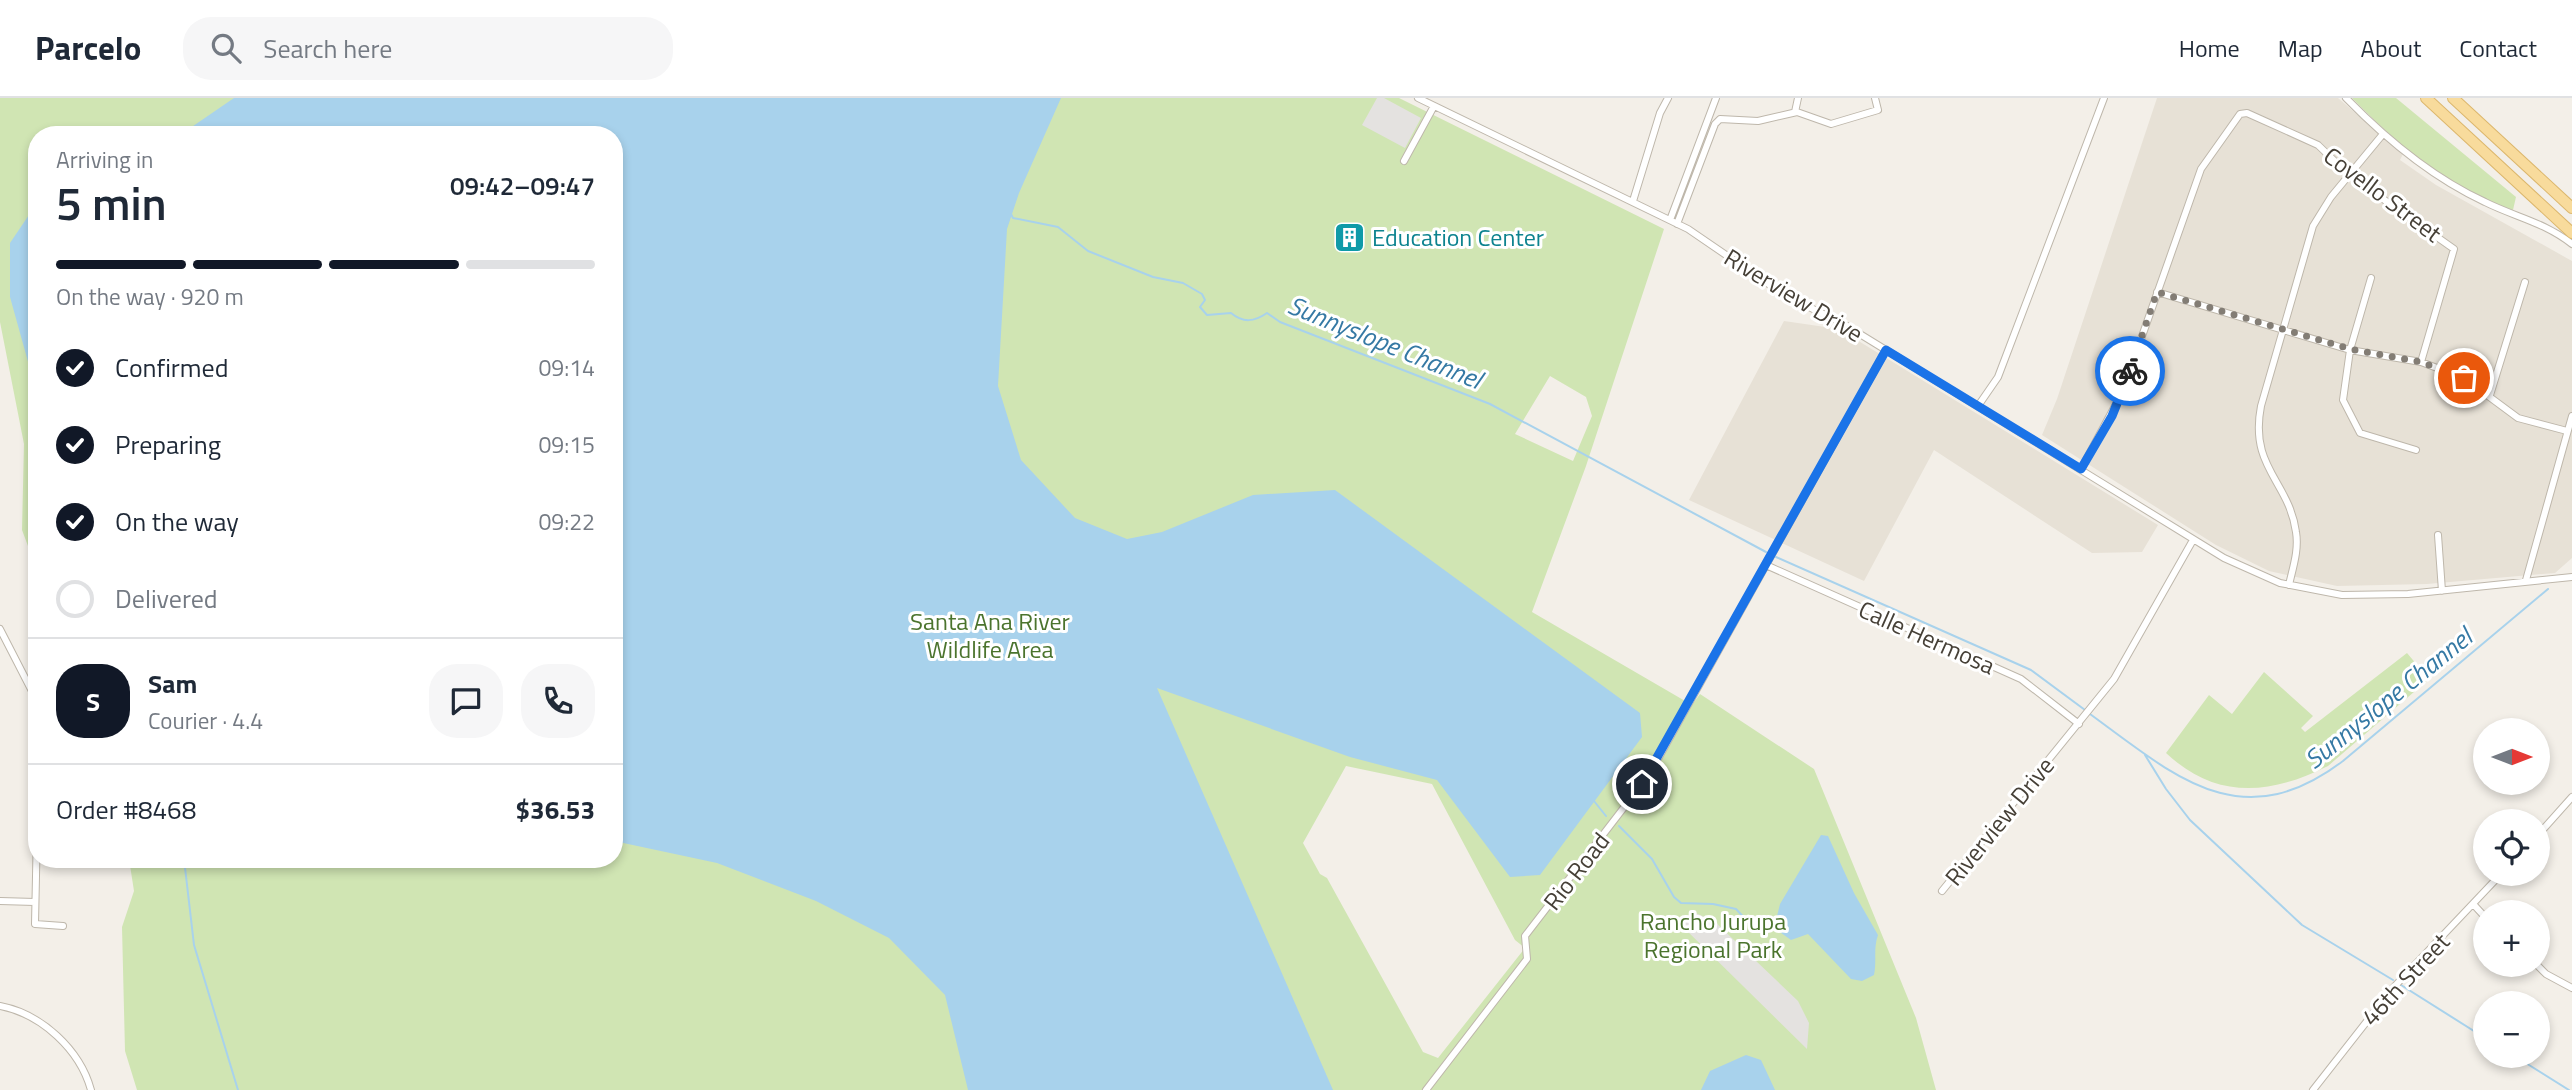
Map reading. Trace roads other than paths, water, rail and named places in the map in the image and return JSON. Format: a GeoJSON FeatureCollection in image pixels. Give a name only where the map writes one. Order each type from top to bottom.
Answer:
{"type":"FeatureCollection","features":[{"type":"Feature","properties":{"kind":"main road"},"geometry":{"type":"LineString","coordinates":[[2426,98],[2572,233]]}},
{"type":"Feature","properties":{"kind":"main road"},"geometry":{"type":"LineString","coordinates":[[2453,98],[2572,208]]}},
{"type":"Feature","properties":{"kind":"street","name":"Riverview Drive"},"geometry":{"type":"LineString","coordinates":[[1418,98],[1673,222],[1786,296],[1842,323],[2241,568],[2289,585],[2343,595],[2442,591],[2572,577]]}},
{"type":"Feature","properties":{"kind":"street"},"geometry":{"type":"LineString","coordinates":[[1633,201],[1660,113],[1668,98]]}},
{"type":"Feature","properties":{"kind":"street"},"geometry":{"type":"LineString","coordinates":[[1673,222],[1716,98]]}},
{"type":"Feature","properties":{"kind":"street"},"geometry":{"type":"LineString","coordinates":[[1795,112],[1798,98]]}},
{"type":"Feature","properties":{"kind":"street"},"geometry":{"type":"LineString","coordinates":[[1673,222],[1717,123],[1727,118],[1758,121],[1795,112],[1831,124],[1878,110],[1875,98]]}},
{"type":"Feature","properties":{"kind":"street"},"geometry":{"type":"LineString","coordinates":[[1978,406],[1998,377],[2104,98]]}},
{"type":"Feature","properties":{"kind":"street"},"geometry":{"type":"LineString","coordinates":[[2346,98],[2383,134],[2466,192],[2543,224],[2572,244]]}},
{"type":"Feature","properties":{"kind":"street"},"geometry":{"type":"LineString","coordinates":[[1404,161],[1434,106]]}},
{"type":"Feature","properties":{"kind":"street","name":"Covello Street"},"geometry":{"type":"LineString","coordinates":[[2157,292],[2200,169],[2240,114],[2247,113],[2305,138],[2349,175],[2454,249],[2421,362]]}},
{"type":"Feature","properties":{"kind":"street"},"geometry":{"type":"LineString","coordinates":[[1708,119],[1717,123]]}},
{"type":"Feature","properties":{"kind":"street"},"geometry":{"type":"LineString","coordinates":[[2289,585],[2297,547],[2294,524],[2263,460],[2258,431],[2261,405],[2313,226],[2330,197],[2383,134]]}},
{"type":"Feature","properties":{"kind":"street"},"geometry":{"type":"LineString","coordinates":[[2371,278],[2350,349],[2343,400],[2360,433],[2416,450]]}},
{"type":"Feature","properties":{"kind":"street"},"geometry":{"type":"LineString","coordinates":[[2490,395],[2525,282]]}},
{"type":"Feature","properties":{"kind":"street"},"geometry":{"type":"LineString","coordinates":[[2081,469],[2117,404],[2157,292],[2350,349],[2421,362],[2464,378],[2518,418],[2567,431]]}},
{"type":"Feature","properties":{"kind":"street","name":"Rio Road"},"geometry":{"type":"LineString","coordinates":[[1426,1090],[1527,959],[1525,936],[1642,784],[1886,350]]}},
{"type":"Feature","properties":{"kind":"street"},"geometry":{"type":"LineString","coordinates":[[2526,580],[2572,416]]}},
{"type":"Feature","properties":{"kind":"street"},"geometry":{"type":"LineString","coordinates":[[2438,535],[2442,591]]}},
{"type":"Feature","properties":{"kind":"street","name":"Riverview Drive"},"geometry":{"type":"LineString","coordinates":[[1942,891],[2085,717],[2128,659],[2193,540]]}},
{"type":"Feature","properties":{"kind":"street","name":"Calle Hermosa"},"geometry":{"type":"LineString","coordinates":[[1768,562],[2021,679],[2079,724]]}},
{"type":"Feature","properties":{"kind":"street"},"geometry":{"type":"LineString","coordinates":[[0,629],[28,683]]}},
{"type":"Feature","properties":{"kind":"street"},"geometry":{"type":"LineString","coordinates":[[2550,822],[2572,797]]}},
{"type":"Feature","properties":{"kind":"street"},"geometry":{"type":"LineString","coordinates":[[36,868],[35,924],[63,926]]}},
{"type":"Feature","properties":{"kind":"street","name":"46th Street"},"geometry":{"type":"LineString","coordinates":[[2478,900],[2491,886]]}},
{"type":"Feature","properties":{"kind":"street"},"geometry":{"type":"LineString","coordinates":[[0,901],[35,902]]}},
{"type":"Feature","properties":{"kind":"street","name":"46th Street"},"geometry":{"type":"LineString","coordinates":[[2313,1090],[2395,987],[2473,906]]}},
{"type":"Feature","properties":{"kind":"street"},"geometry":{"type":"LineString","coordinates":[[2550,976],[2572,988]]}},
{"type":"Feature","properties":{"kind":"street"},"geometry":{"type":"LineString","coordinates":[[0,1006],[28,1015],[58,1037],[82,1063],[91,1090]]}},
{"type":"Feature","properties":{"kind":"water","name":"Santa Ana River Wildlife Area"},"geometry":{"type":"Polygon","coordinates":[[[234,98],[1061,98],[1019,193],[1007,229],[998,386],[1021,460],[1075,518],[1127,539],[1162,532],[1253,495],[1335,490],[1640,713],[1642,737],[1540,875],[1510,877],[1437,780],[1350,757],[1157,688],[1333,1090],[968,1090],[945,995],[889,938],[816,901],[717,863],[623,843],[623,126],[193,126],[234,98]]]}},
{"type":"Feature","properties":{"kind":"water"},"geometry":{"type":"Polygon","coordinates":[[[28,216],[28,362],[10,297],[10,243],[28,216]]]}},
{"type":"Feature","properties":{"kind":"water"},"geometry":{"type":"Polygon","coordinates":[[[1821,835],[1828,836],[1854,893],[1878,935],[1874,975],[1862,981],[1851,979],[1808,934],[1791,940],[1774,928],[1780,904],[1821,835]]]}},
{"type":"Feature","properties":{"kind":"water"},"geometry":{"type":"Polygon","coordinates":[[[1746,1055],[1761,1060],[1775,1090],[1701,1090],[1710,1071],[1746,1055]]]}},
{"type":"Feature","properties":{"kind":"waterway","name":"Sunnyslope Channel"},"geometry":{"type":"LineString","coordinates":[[1011,214],[1013,218],[1058,227],[1088,251],[1153,277],[1183,283],[1202,294],[1205,300],[1200,307],[1207,315],[1231,313],[1249,320],[1267,313],[1280,322],[1490,404],[1766,552]]}},
{"type":"Feature","properties":{"kind":"waterway","name":"Sunnyslope Channel"},"geometry":{"type":"LineString","coordinates":[[1776,557],[2031,670],[2085,710]]}},
{"type":"Feature","properties":{"kind":"waterway","name":"Sunnyslope Channel"},"geometry":{"type":"LineString","coordinates":[[2090,714],[2151,759],[2210,790],[2241,797],[2273,795],[2306,784],[2343,761],[2548,589]]}},
{"type":"Feature","properties":{"kind":"waterway"},"geometry":{"type":"LineString","coordinates":[[2145,755],[2190,820],[2302,925],[2393,980]]}},
{"type":"Feature","properties":{"kind":"waterway"},"geometry":{"type":"LineString","coordinates":[[1594,801],[1606,816]]}},
{"type":"Feature","properties":{"kind":"waterway"},"geometry":{"type":"LineString","coordinates":[[1619,826],[1652,859],[1674,897],[1681,903],[1713,904],[1736,909],[1751,925],[1762,920]]}},
{"type":"Feature","properties":{"kind":"waterway"},"geometry":{"type":"LineString","coordinates":[[185,868],[194,945],[238,1090]]}},
{"type":"Feature","properties":{"kind":"waterway"},"geometry":{"type":"LineString","coordinates":[[2401,985],[2473,1030]]}},
{"type":"Feature","properties":{"kind":"waterway"},"geometry":{"type":"LineString","coordinates":[[2534,1068],[2569,1090]]}},
{"type":"Feature","properties":{"kind":"place","name":"Education Center"},"geometry":{"type":"Point","coordinates":[1349,237]}},
{"type":"Feature","properties":{"kind":"park label","name":"Rancho Jurupa Regional Park"},"geometry":{"type":"Point","coordinates":[1713,935]}}]}
